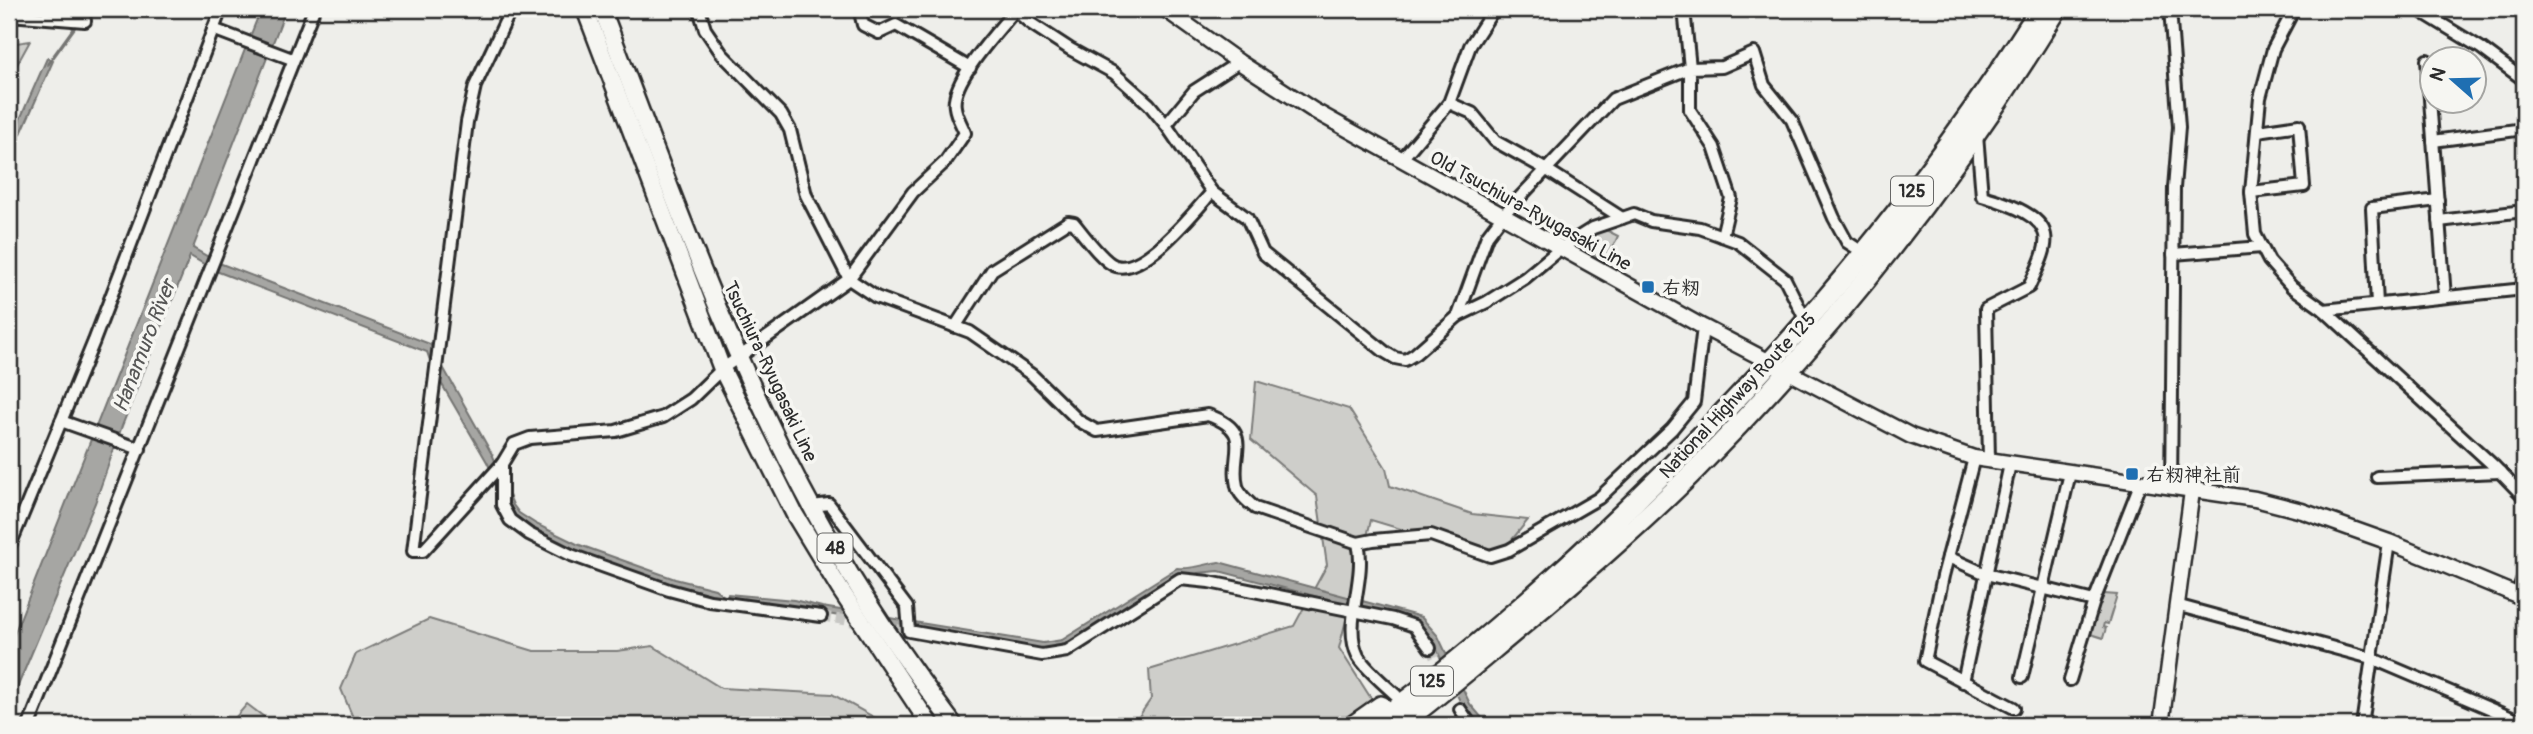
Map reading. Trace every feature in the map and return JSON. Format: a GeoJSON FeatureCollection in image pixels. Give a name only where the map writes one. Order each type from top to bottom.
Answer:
{"type":"FeatureCollection","features":[{"type":"Feature","properties":{"kind":"highway","name":"National Highway Route 125"},"geometry":{"type":"LineString","coordinates":[[1778,367],[1806,321],[1864,253],[1976,106],[2040,9]]}},
{"type":"Feature","properties":{"kind":"highway","name":"National Highway Route 125"},"geometry":{"type":"LineString","coordinates":[[1399,725],[1495,639],[1681,457],[1778,367],[1878,264],[1977,129],[2057,9]]}},
{"type":"Feature","properties":{"kind":"highway","name":"National Highway Route 125"},"geometry":{"type":"LineString","coordinates":[[1373,725],[1495,639]]}},
{"type":"Feature","properties":{"kind":"highway"},"geometry":{"type":"LineString","coordinates":[[1354,725],[1396,695],[1495,639]]}},
{"type":"Feature","properties":{"kind":"highway"},"geometry":{"type":"LineString","coordinates":[[1415,725],[1495,639]]}},
{"type":"Feature","properties":{"kind":"main road","name":"Tsuchiura-Ryugasaki Line"},"geometry":{"type":"LineString","coordinates":[[585,9],[722,369],[795,515],[840,589],[930,725]]}},
{"type":"Feature","properties":{"kind":"main road","name":"Tsuchiura-Ryugasaki Line"},"geometry":{"type":"LineString","coordinates":[[602,9],[692,246],[739,358],[812,506],[854,581],[954,725]]}},
{"type":"Feature","properties":{"kind":"street"},"geometry":{"type":"LineString","coordinates":[[9,15],[85,21],[83,9]]}},
{"type":"Feature","properties":{"kind":"street"},"geometry":{"type":"LineString","coordinates":[[9,548],[94,341],[221,9]]}},
{"type":"Feature","properties":{"kind":"street"},"geometry":{"type":"LineString","coordinates":[[29,725],[314,9]]}},
{"type":"Feature","properties":{"kind":"street"},"geometry":{"type":"LineString","coordinates":[[511,9],[475,86],[467,122],[413,551],[423,551],[502,464],[514,444],[530,438],[616,431],[663,417],[691,399],[722,369],[849,279],[913,192],[945,162],[965,133],[954,105],[957,88],[1016,9],[1030,23],[1114,73],[1149,104],[1212,192],[1247,218],[1263,253],[1395,358],[1405,360],[1415,354],[1458,316],[1525,278],[1561,248],[1593,228],[1634,214],[1651,221],[1700,228],[1738,242],[1785,279],[1806,321]]}},
{"type":"Feature","properties":{"kind":"street"},"geometry":{"type":"LineString","coordinates":[[699,9],[705,29],[722,54],[781,114],[790,130],[806,195],[849,279],[876,297],[970,332],[1032,374],[1079,421],[1097,431],[1208,415],[1226,421],[1237,439],[1237,486],[1242,496],[1255,508],[1358,543],[1431,535],[1490,556],[1508,550],[1599,498],[1672,429],[1694,402],[1703,327]]}},
{"type":"Feature","properties":{"kind":"street"},"geometry":{"type":"LineString","coordinates":[[862,9],[860,12],[863,25],[879,33],[896,25],[970,68]]}},
{"type":"Feature","properties":{"kind":"street","name":"Old Tsuchiura-Ryugasaki Line"},"geometry":{"type":"LineString","coordinates":[[1165,9],[1313,110],[1703,327],[1911,436],[1981,459],[2255,499],[2302,510],[2389,542],[2521,597]]}},
{"type":"Feature","properties":{"kind":"street"},"geometry":{"type":"LineString","coordinates":[[1401,160],[1449,103],[1470,46],[1494,9]]}},
{"type":"Feature","properties":{"kind":"street"},"geometry":{"type":"LineString","coordinates":[[1684,9],[1690,68],[1690,110],[1714,148],[1731,198],[1722,236]]}},
{"type":"Feature","properties":{"kind":"street"},"geometry":{"type":"LineString","coordinates":[[2170,9],[2179,127],[2174,188],[2171,488]]}},
{"type":"Feature","properties":{"kind":"street"},"geometry":{"type":"LineString","coordinates":[[2294,9],[2273,50],[2260,99],[2251,192],[2253,226],[2262,247],[2269,261],[2292,287],[2324,310],[2523,491]]}},
{"type":"Feature","properties":{"kind":"street"},"geometry":{"type":"LineString","coordinates":[[2417,9],[2481,48],[2524,80]]}},
{"type":"Feature","properties":{"kind":"street"},"geometry":{"type":"LineString","coordinates":[[213,29],[292,59]]}},
{"type":"Feature","properties":{"kind":"street"},"geometry":{"type":"LineString","coordinates":[[1458,316],[1487,236],[1503,215],[1613,99],[1690,68],[1722,67],[1754,52],[1763,85],[1792,120],[1847,242],[1864,253]]}},
{"type":"Feature","properties":{"kind":"street"},"geometry":{"type":"LineString","coordinates":[[1166,125],[1194,91],[1239,62]]}},
{"type":"Feature","properties":{"kind":"street"},"geometry":{"type":"LineString","coordinates":[[1449,103],[1472,113],[1495,141],[1622,218]]}},
{"type":"Feature","properties":{"kind":"street"},"geometry":{"type":"LineString","coordinates":[[2431,116],[2445,297]]}},
{"type":"Feature","properties":{"kind":"street"},"geometry":{"type":"LineString","coordinates":[[2251,192],[2304,186],[2299,125],[2258,131]]}},
{"type":"Feature","properties":{"kind":"street"},"geometry":{"type":"LineString","coordinates":[[1977,129],[1982,196],[2007,202],[2038,222],[2045,235],[2042,257],[2029,287],[1986,309],[1981,459],[1948,557],[1925,660],[2014,708]]}},
{"type":"Feature","properties":{"kind":"street"},"geometry":{"type":"LineString","coordinates":[[2433,141],[2524,130]]}},
{"type":"Feature","properties":{"kind":"street"},"geometry":{"type":"LineString","coordinates":[[955,327],[992,270],[1068,222],[1074,223],[1109,263],[1124,266],[1157,251],[1212,192]]}},
{"type":"Feature","properties":{"kind":"street"},"geometry":{"type":"LineString","coordinates":[[2376,304],[2372,208],[2438,200]]}},
{"type":"Feature","properties":{"kind":"street"},"geometry":{"type":"LineString","coordinates":[[2439,221],[2524,211]]}},
{"type":"Feature","properties":{"kind":"street"},"geometry":{"type":"LineString","coordinates":[[2173,254],[2262,247]]}},
{"type":"Feature","properties":{"kind":"street"},"geometry":{"type":"LineString","coordinates":[[2324,310],[2524,289]]}},
{"type":"Feature","properties":{"kind":"street"},"geometry":{"type":"LineString","coordinates":[[61,421],[140,449]]}},
{"type":"Feature","properties":{"kind":"street"},"geometry":{"type":"LineString","coordinates":[[502,464],[502,505],[510,520],[529,534],[571,555],[669,590],[710,601],[821,616]]}},
{"type":"Feature","properties":{"kind":"street"},"geometry":{"type":"LineString","coordinates":[[1963,682],[2010,464]]}},
{"type":"Feature","properties":{"kind":"street"},"geometry":{"type":"LineString","coordinates":[[2377,477],[2500,472]]}},
{"type":"Feature","properties":{"kind":"street"},"geometry":{"type":"LineString","coordinates":[[2022,677],[2070,473]]}},
{"type":"Feature","properties":{"kind":"street"},"geometry":{"type":"LineString","coordinates":[[2070,680],[2094,601],[2140,484]]}},
{"type":"Feature","properties":{"kind":"street"},"geometry":{"type":"LineString","coordinates":[[2161,725],[2192,491]]}},
{"type":"Feature","properties":{"kind":"street"},"geometry":{"type":"LineString","coordinates":[[812,506],[830,504],[907,607],[909,631],[1042,655],[1067,652],[1180,579],[1209,582],[1393,619],[1415,626],[1430,648]]}},
{"type":"Feature","properties":{"kind":"street"},"geometry":{"type":"LineString","coordinates":[[2362,725],[2389,542]]}},
{"type":"Feature","properties":{"kind":"street"},"geometry":{"type":"LineString","coordinates":[[1358,543],[1362,566],[1353,630],[1359,656],[1396,695]]}},
{"type":"Feature","properties":{"kind":"street"},"geometry":{"type":"LineString","coordinates":[[1948,557],[1986,574],[2094,601]]}},
{"type":"Feature","properties":{"kind":"street"},"geometry":{"type":"LineString","coordinates":[[2521,597],[2524,575]]}},
{"type":"Feature","properties":{"kind":"street"},"geometry":{"type":"LineString","coordinates":[[2176,605],[2371,658],[2524,723]]}},
{"type":"Feature","properties":{"kind":"street"},"geometry":{"type":"LineString","coordinates":[[1460,709],[1471,725]]}},
{"type":"Feature","properties":{"kind":"shaded area"},"geometry":{"type":"Polygon","coordinates":[[[30,41],[9,79],[9,44],[30,41]]]}},
{"type":"Feature","properties":{"kind":"shaded area"},"geometry":{"type":"Polygon","coordinates":[[[1602,228],[1618,236],[1606,262],[1573,244],[1602,228]]]}},
{"type":"Feature","properties":{"kind":"shaded area"},"geometry":{"type":"Polygon","coordinates":[[[1256,381],[1349,409],[1386,468],[1390,486],[1472,514],[1528,520],[1497,558],[1371,520],[1339,648],[1388,725],[1133,725],[1151,699],[1149,670],[1294,626],[1327,565],[1317,496],[1251,440],[1256,381]]]}},
{"type":"Feature","properties":{"kind":"shaded area"},"geometry":{"type":"Polygon","coordinates":[[[2104,594],[2117,595],[2108,624],[2104,623],[2103,627],[2106,628],[2103,638],[2087,633],[2104,594]]]}},
{"type":"Feature","properties":{"kind":"shaded area"},"geometry":{"type":"Polygon","coordinates":[[[429,619],[534,651],[617,651],[653,646],[721,688],[832,694],[884,725],[356,725],[341,689],[356,654],[429,619]]]}},
{"type":"Feature","properties":{"kind":"shaded area"},"geometry":{"type":"Polygon","coordinates":[[[247,704],[264,717],[268,725],[229,725],[247,704]]]}},
{"type":"Feature","properties":{"kind":"water","name":"Hanamuro River"},"geometry":{"type":"Polygon","coordinates":[[[261,9],[286,9],[193,248],[219,263],[430,344],[493,456],[513,505],[519,513],[536,524],[577,544],[675,579],[715,589],[725,597],[728,594],[794,600],[822,607],[1043,643],[1062,640],[1177,568],[1193,568],[1219,562],[1421,617],[1438,636],[1470,704],[1488,725],[1480,725],[1463,708],[1432,639],[1417,623],[1219,571],[1198,573],[1065,648],[1042,651],[793,608],[730,602],[671,586],[574,551],[531,531],[514,519],[487,462],[433,369],[427,352],[216,271],[190,256],[122,426],[95,503],[9,707],[9,647],[261,9]]]}},
{"type":"Feature","properties":{"kind":"water"},"geometry":{"type":"Polygon","coordinates":[[[47,58],[53,61],[9,161],[9,144],[47,58]]]}},
{"type":"Feature","properties":{"kind":"waterway"},"geometry":{"type":"LineString","coordinates":[[48,64],[74,28]]}},
{"type":"Feature","properties":{"kind":"tunnel"},"geometry":{"type":"LineString","coordinates":[[821,616],[866,624]]}},
{"type":"Feature","properties":{"kind":"tunnel"},"geometry":{"type":"LineString","coordinates":[[882,627],[909,631]]}},
{"type":"Feature","properties":{"kind":"tunnel"},"geometry":{"type":"LineString","coordinates":[[1430,648],[1460,709]]}},
{"type":"Feature","properties":{"kind":"place","name":"右籾"},"geometry":{"type":"Point","coordinates":[1648,287]}},
{"type":"Feature","properties":{"kind":"place","name":"右籾神社前"},"geometry":{"type":"Point","coordinates":[2132,474]}}]}
